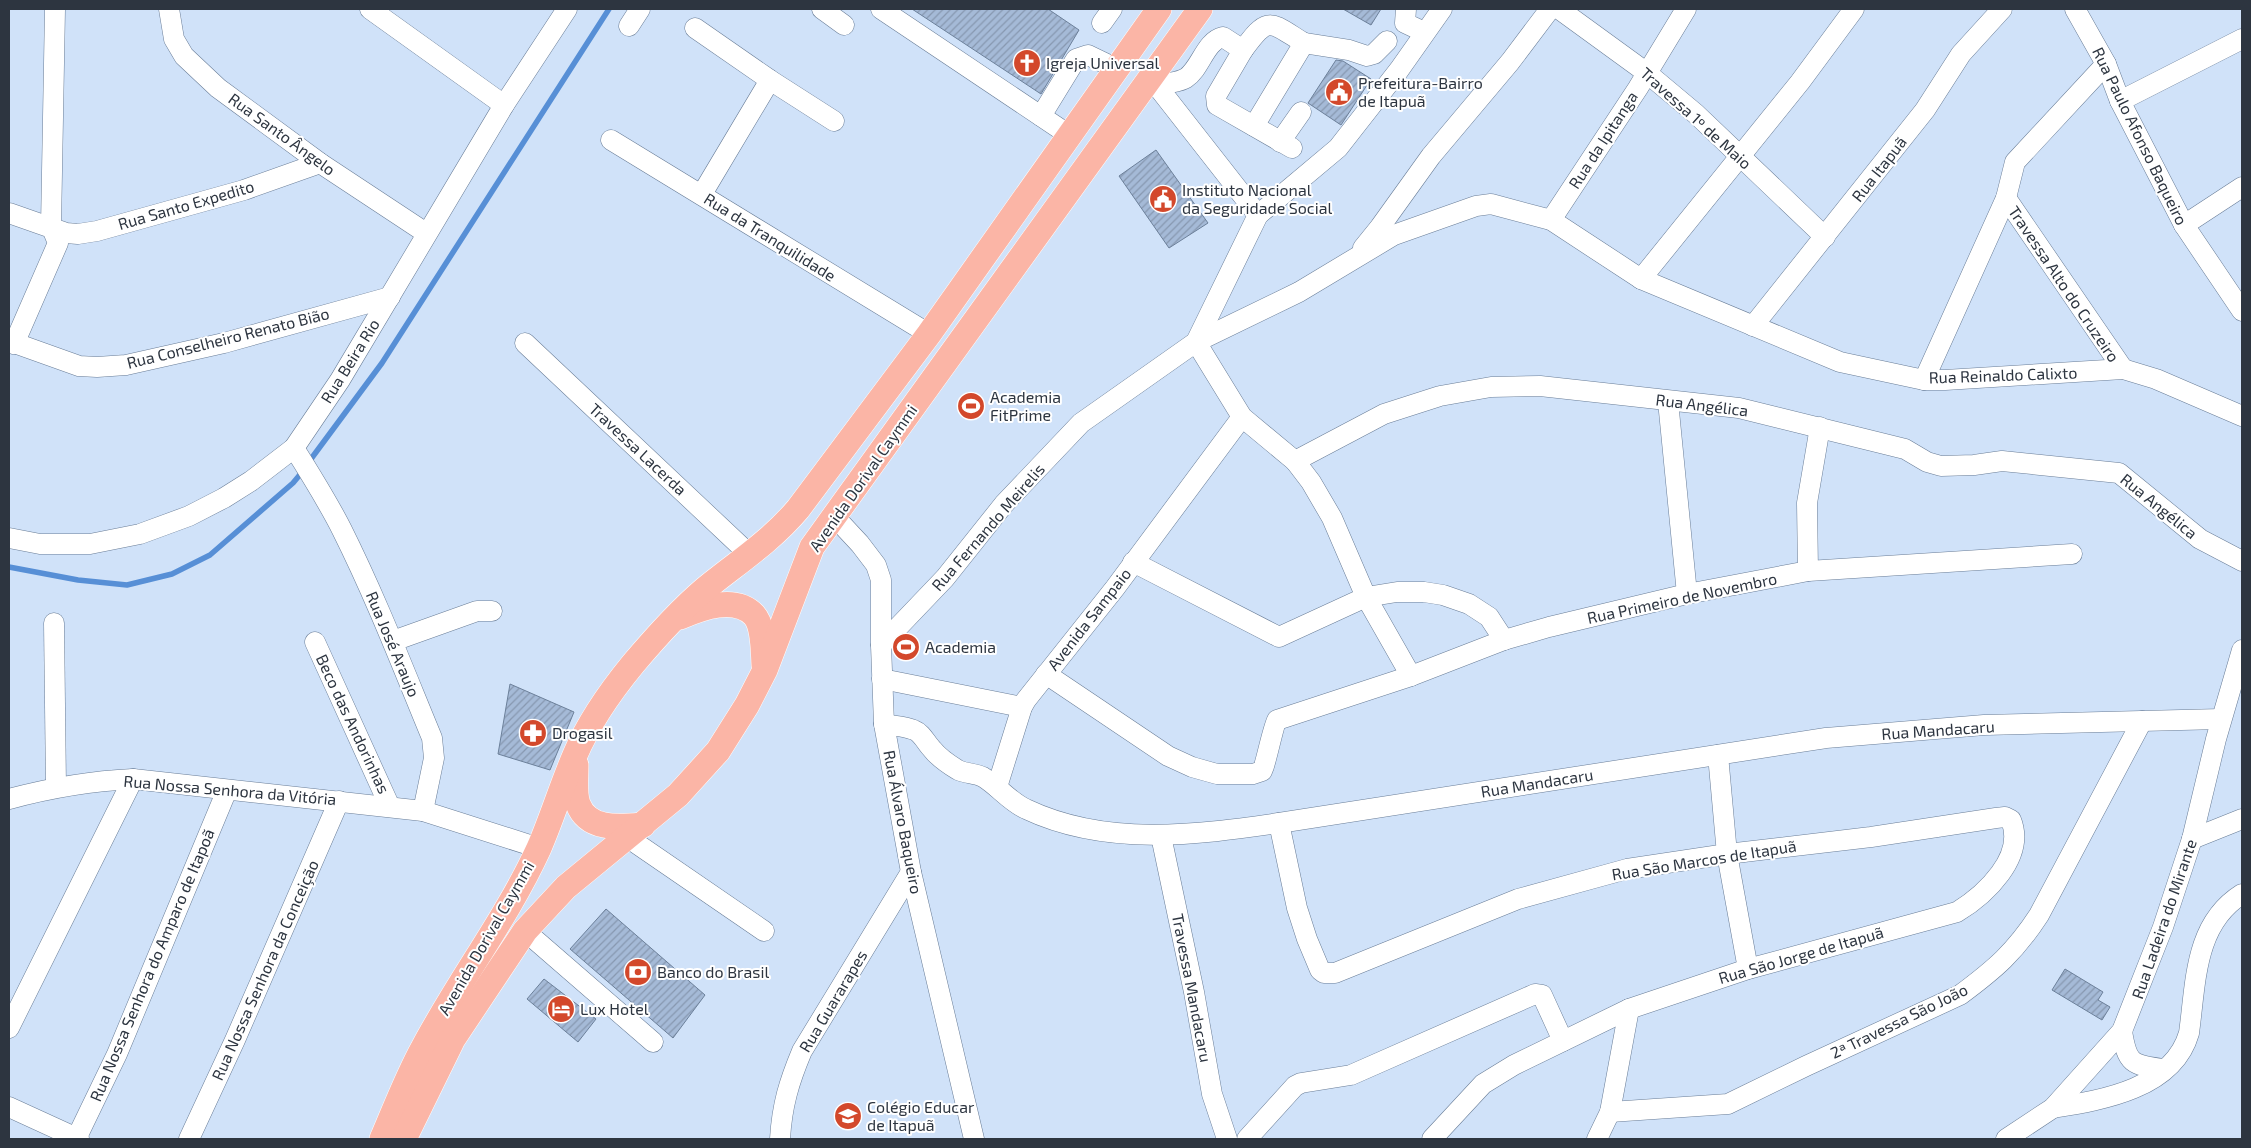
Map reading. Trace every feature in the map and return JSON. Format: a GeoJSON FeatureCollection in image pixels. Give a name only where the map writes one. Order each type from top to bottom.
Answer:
{"type":"FeatureCollection","features":[{"type":"Feature","properties":{"kind":"main road","name":"Avenida Dorival Caymmi"},"geometry":{"type":"LineString","coordinates":[[382,1139],[422,1049],[461,982],[503,917],[539,848],[576,753],[597,712],[633,664],[674,619],[704,590],[750,556],[782,528],[798,509],[929,334],[1159,9]]}},
{"type":"Feature","properties":{"kind":"main road","name":"Avenida Dorival Caymmi"},"geometry":{"type":"LineString","coordinates":[[404,1139],[453,1039],[526,931],[566,887],[678,795],[718,750],[747,704],[764,670],[812,547],[1154,81],[1175,42],[1200,9]]}},
{"type":"Feature","properties":{"kind":"main road"},"geometry":{"type":"LineString","coordinates":[[674,619],[713,606],[729,604],[742,608],[754,616],[760,628],[764,670]]}},
{"type":"Feature","properties":{"kind":"main road"},"geometry":{"type":"LineString","coordinates":[[576,753],[576,793],[578,805],[585,815],[593,822],[635,831]]}},
{"type":"Feature","properties":{"kind":"street"},"geometry":{"type":"LineString","coordinates":[[12,343],[58,243],[51,226],[55,9]]}},
{"type":"Feature","properties":{"kind":"street","name":"Rua Santo Ângelo"},"geometry":{"type":"LineString","coordinates":[[168,9],[174,39],[184,56],[218,88],[320,163],[426,233]]}},
{"type":"Feature","properties":{"kind":"street"},"geometry":{"type":"LineString","coordinates":[[370,9],[504,104]]}},
{"type":"Feature","properties":{"kind":"street","name":"Rua Beira Rio"},"geometry":{"type":"LineString","coordinates":[[9,538],[40,544],[90,544],[140,534],[189,516],[224,498],[297,453],[504,104],[566,9]]}},
{"type":"Feature","properties":{"kind":"street"},"geometry":{"type":"LineString","coordinates":[[629,26],[640,9]]}},
{"type":"Feature","properties":{"kind":"street"},"geometry":{"type":"LineString","coordinates":[[822,9],[844,25]]}},
{"type":"Feature","properties":{"kind":"street"},"geometry":{"type":"LineString","coordinates":[[881,9],[1070,135]]}},
{"type":"Feature","properties":{"kind":"street"},"geometry":{"type":"LineString","coordinates":[[1406,9],[1404,23],[1424,32]]}},
{"type":"Feature","properties":{"kind":"street"},"geometry":{"type":"LineString","coordinates":[[1411,676],[1366,597],[1332,518],[1311,482],[1295,461],[1242,417],[1196,342],[1258,215],[1338,148],[1399,70],[1442,9]]}},
{"type":"Feature","properties":{"kind":"street"},"geometry":{"type":"LineString","coordinates":[[1354,259],[1380,227],[1431,156],[1510,62],[1550,9]]}},
{"type":"Feature","properties":{"kind":"street","name":"Travessa 1º de Maio"},"geometry":{"type":"LineString","coordinates":[[1559,9],[1647,73],[1696,114],[1825,237]]}},
{"type":"Feature","properties":{"kind":"street","name":"Rua da Ipitanga"},"geometry":{"type":"LineString","coordinates":[[1551,220],[1647,73],[1686,9]]}},
{"type":"Feature","properties":{"kind":"street"},"geometry":{"type":"LineString","coordinates":[[1641,279],[1739,155],[1800,82],[1854,9]]}},
{"type":"Feature","properties":{"kind":"street","name":"Rua Itapuã"},"geometry":{"type":"LineString","coordinates":[[1753,326],[1925,110],[1961,54],[2002,9]]}},
{"type":"Feature","properties":{"kind":"street","name":"Rua Paulo Afonso Baqueiro"},"geometry":{"type":"LineString","coordinates":[[2075,9],[2106,64],[2120,101],[2184,226],[2242,311]]}},
{"type":"Feature","properties":{"kind":"street"},"geometry":{"type":"LineString","coordinates":[[1300,112],[1286,145],[1254,126],[1219,109],[1215,101],[1243,50],[1258,29],[1276,25],[1304,43],[1350,50],[1367,56],[1374,54],[1387,41]]}},
{"type":"Feature","properties":{"kind":"street"},"geometry":{"type":"LineString","coordinates":[[695,28],[770,80],[834,121]]}},
{"type":"Feature","properties":{"kind":"street"},"geometry":{"type":"LineString","coordinates":[[1154,81],[1185,79],[1215,40],[1223,37],[1243,50]]}},
{"type":"Feature","properties":{"kind":"street"},"geometry":{"type":"LineString","coordinates":[[2120,101],[2242,39]]}},
{"type":"Feature","properties":{"kind":"street"},"geometry":{"type":"LineString","coordinates":[[1175,42],[1182,52],[1194,57],[1203,57]]}},
{"type":"Feature","properties":{"kind":"street"},"geometry":{"type":"LineString","coordinates":[[1254,126],[1304,43]]}},
{"type":"Feature","properties":{"kind":"street"},"geometry":{"type":"LineString","coordinates":[[1041,116],[1076,59],[1088,55],[1117,69]]}},
{"type":"Feature","properties":{"kind":"street"},"geometry":{"type":"LineString","coordinates":[[1924,380],[2006,198],[2015,162],[2106,64]]}},
{"type":"Feature","properties":{"kind":"street"},"geometry":{"type":"LineString","coordinates":[[702,194],[770,80]]}},
{"type":"Feature","properties":{"kind":"street"},"geometry":{"type":"LineString","coordinates":[[1154,81],[1258,215]]}},
{"type":"Feature","properties":{"kind":"street","name":"Rua da Tranquilidade"},"geometry":{"type":"LineString","coordinates":[[611,140],[929,334]]}},
{"type":"Feature","properties":{"kind":"street","name":"Rua Santo Expedito"},"geometry":{"type":"LineString","coordinates":[[9,213],[51,226],[66,233],[78,234],[97,231],[244,190],[320,163]]}},
{"type":"Feature","properties":{"kind":"street"},"geometry":{"type":"LineString","coordinates":[[2184,226],[2242,187]]}},
{"type":"Feature","properties":{"kind":"street","name":"Travessa Alto do Cruzeiro"},"geometry":{"type":"LineString","coordinates":[[2006,198],[2123,370]]}},
{"type":"Feature","properties":{"kind":"street","name":"Rua Reinaldo Calixto"},"geometry":{"type":"LineString","coordinates":[[1354,259],[1394,235],[1476,206],[1491,204],[1551,220],[1641,279],[1840,362],[1924,380],[2123,370],[2156,379],[2242,416]]}},
{"type":"Feature","properties":{"kind":"street","name":"Rua Fernando Meirelis"},"geometry":{"type":"LineString","coordinates":[[880,645],[945,578],[1004,504],[1081,423],[1196,342],[1299,292],[1354,259]]}},
{"type":"Feature","properties":{"kind":"street","name":"Rua Conselheiro Renato Bião"},"geometry":{"type":"LineString","coordinates":[[12,343],[79,366],[126,365],[224,343],[390,297]]}},
{"type":"Feature","properties":{"kind":"street","name":"Travessa Lacerda"},"geometry":{"type":"LineString","coordinates":[[526,344],[750,556]]}},
{"type":"Feature","properties":{"kind":"street","name":"Rua Angélica"},"geometry":{"type":"LineString","coordinates":[[1295,461],[1384,414],[1440,396],[1491,387],[1540,386],[1739,408],[1905,449],[1927,462],[1941,466],[1974,465],[2002,460],[2119,473],[2200,539],[2242,562]]}},
{"type":"Feature","properties":{"kind":"street"},"geometry":{"type":"LineString","coordinates":[[1668,401],[1687,594]]}},
{"type":"Feature","properties":{"kind":"street","name":"Avenida Sampaio"},"geometry":{"type":"LineString","coordinates":[[996,787],[1022,707],[1115,588],[1242,417]]}},
{"type":"Feature","properties":{"kind":"street"},"geometry":{"type":"LineString","coordinates":[[1808,571],[1807,503],[1820,427]]}},
{"type":"Feature","properties":{"kind":"street","name":"Rua José Araujo"},"geometry":{"type":"LineString","coordinates":[[297,453],[318,485],[342,530],[393,641],[432,738],[434,758],[423,811]]}},
{"type":"Feature","properties":{"kind":"street","name":"Rua Álvaro Baqueiro"},"geometry":{"type":"LineString","coordinates":[[834,516],[860,544],[876,565],[881,580],[880,645],[884,724],[911,872],[974,1139]]}},
{"type":"Feature","properties":{"kind":"street","name":"Rua Primeiro de Novembro"},"geometry":{"type":"LineString","coordinates":[[1046,674],[1168,756],[1192,767],[1217,774],[1252,774],[1262,770],[1274,734],[1275,722],[1411,676],[1504,640],[1549,627],[1687,594],[1808,571],[2072,554]]}},
{"type":"Feature","properties":{"kind":"street"},"geometry":{"type":"LineString","coordinates":[[1133,562],[1279,637],[1366,597],[1397,592],[1424,592],[1443,595],[1469,604],[1489,617],[1504,640]]}},
{"type":"Feature","properties":{"kind":"street"},"geometry":{"type":"LineString","coordinates":[[393,641],[477,611],[492,611]]}},
{"type":"Feature","properties":{"kind":"street"},"geometry":{"type":"LineString","coordinates":[[54,623],[56,787]]}},
{"type":"Feature","properties":{"kind":"street","name":"Beco das Andorinhas"},"geometry":{"type":"LineString","coordinates":[[315,642],[390,807]]}},
{"type":"Feature","properties":{"kind":"street","name":"Rua Ladeira do Mirante"},"geometry":{"type":"LineString","coordinates":[[2006,1139],[2053,1108],[2122,1031],[2164,927],[2192,839],[2222,718],[2242,650]]}},
{"type":"Feature","properties":{"kind":"street"},"geometry":{"type":"LineString","coordinates":[[882,679],[1022,707]]}},
{"type":"Feature","properties":{"kind":"street","name":"Rua Mandacaru"},"geometry":{"type":"LineString","coordinates":[[884,724],[914,730],[920,734],[943,761],[960,770],[977,774],[1024,809],[1070,825],[1119,834],[1161,836],[1215,832],[1280,823],[1826,738],[1984,725],[2222,718]]}},
{"type":"Feature","properties":{"kind":"street","name":"2ª Travessa São João"},"geometry":{"type":"LineString","coordinates":[[1610,1112],[1728,1104],[1960,994],[1982,979],[2005,960],[2021,942],[2039,915],[2142,721]]}},
{"type":"Feature","properties":{"kind":"street"},"geometry":{"type":"LineString","coordinates":[[1718,755],[1727,854],[1748,968]]}},
{"type":"Feature","properties":{"kind":"street"},"geometry":{"type":"LineString","coordinates":[[9,1028],[133,779]]}},
{"type":"Feature","properties":{"kind":"street","name":"Rua Nossa Senhora da Vitória"},"geometry":{"type":"LineString","coordinates":[[9,799],[56,787],[94,781],[133,779],[423,811],[539,848]]}},
{"type":"Feature","properties":{"kind":"street","name":"Rua Nossa Senhora do Amparo de Itapoã"},"geometry":{"type":"LineString","coordinates":[[77,1139],[117,1054],[227,790]]}},
{"type":"Feature","properties":{"kind":"street","name":"Rua Nossa Senhora da Conceição"},"geometry":{"type":"LineString","coordinates":[[190,1139],[340,801]]}},
{"type":"Feature","properties":{"kind":"street","name":"Rua São Marcos de Itapuã"},"geometry":{"type":"LineString","coordinates":[[1280,823],[1299,916],[1320,970],[1329,974],[1345,970],[1518,899],[1628,869],[1727,854],[1872,837],[2005,817],[2011,820],[2013,845],[2010,856],[1992,884],[1973,902]]}},
{"type":"Feature","properties":{"kind":"street"},"geometry":{"type":"LineString","coordinates":[[2192,839],[2242,819]]}},
{"type":"Feature","properties":{"kind":"street"},"geometry":{"type":"LineString","coordinates":[[635,831],[764,932]]}},
{"type":"Feature","properties":{"kind":"street","name":"Travessa Mandacaru"},"geometry":{"type":"LineString","coordinates":[[1161,836],[1194,992],[1212,1094],[1227,1139]]}},
{"type":"Feature","properties":{"kind":"street","name":"Rua Guararapes"},"geometry":{"type":"LineString","coordinates":[[780,1139],[782,1111],[789,1083],[802,1051],[911,872]]}},
{"type":"Feature","properties":{"kind":"street"},"geometry":{"type":"LineString","coordinates":[[2053,1108],[2098,1101],[2131,1091],[2164,1069],[2176,1058],[2186,1044],[2201,948],[2208,930],[2219,914],[2242,894]]}},
{"type":"Feature","properties":{"kind":"street","name":"Rua São Jorge de Itapuã"},"geometry":{"type":"LineString","coordinates":[[1432,1139],[1483,1084],[1514,1065],[1629,1008],[1748,968],[1957,912],[1973,902]]}},
{"type":"Feature","properties":{"kind":"street"},"geometry":{"type":"LineString","coordinates":[[526,931],[653,1042]]}},
{"type":"Feature","properties":{"kind":"street"},"geometry":{"type":"LineString","coordinates":[[1247,1139],[1295,1086],[1351,1074],[1535,994],[1542,995],[1563,1041]]}},
{"type":"Feature","properties":{"kind":"street"},"geometry":{"type":"LineString","coordinates":[[1596,1139],[1610,1112],[1629,1008]]}},
{"type":"Feature","properties":{"kind":"street"},"geometry":{"type":"LineString","coordinates":[[2122,1031],[2125,1052],[2130,1060],[2145,1066],[2164,1069]]}},
{"type":"Feature","properties":{"kind":"street"},"geometry":{"type":"LineString","coordinates":[[9,1107],[77,1139]]}},
{"type":"Feature","properties":{"kind":"building","name":"Igreja Universal"},"geometry":{"type":"Polygon","coordinates":[[[912,9],[1048,9],[1079,30],[1041,94],[912,9]]]}},
{"type":"Feature","properties":{"kind":"building"},"geometry":{"type":"Polygon","coordinates":[[[1343,9],[1381,9],[1371,25],[1343,9]]]}},
{"type":"Feature","properties":{"kind":"building","name":"Prefeitura-Bairro de Itapuã"},"geometry":{"type":"Polygon","coordinates":[[[1336,60],[1343,61],[1371,79],[1341,125],[1308,103],[1336,60]]]}},
{"type":"Feature","properties":{"kind":"building","name":"Instituto Nacional da Seguridade Social"},"geometry":{"type":"Polygon","coordinates":[[[1156,150],[1208,223],[1169,248],[1119,176],[1156,150]]]}},
{"type":"Feature","properties":{"kind":"building","name":"Drogasil"},"geometry":{"type":"Polygon","coordinates":[[[510,684],[574,712],[550,770],[498,754],[510,684]]]}},
{"type":"Feature","properties":{"kind":"building","name":"Banco do Brasil"},"geometry":{"type":"Polygon","coordinates":[[[606,909],[705,995],[673,1038],[570,949],[606,909]]]}},
{"type":"Feature","properties":{"kind":"building"},"geometry":{"type":"Polygon","coordinates":[[[2065,969],[2103,992],[2098,1000],[2110,1007],[2102,1020],[2052,990],[2065,969]]]}},
{"type":"Feature","properties":{"kind":"building","name":"Lux Hotel"},"geometry":{"type":"Polygon","coordinates":[[[544,979],[596,1019],[578,1042],[527,999],[544,979]]]}},
{"type":"Feature","properties":{"kind":"waterway"},"geometry":{"type":"LineString","coordinates":[[308,463],[382,363],[609,9]]}},
{"type":"Feature","properties":{"kind":"waterway"},"geometry":{"type":"LineString","coordinates":[[9,567],[78,580],[127,585],[172,574],[210,555],[293,483],[303,471]]}},
{"type":"Feature","properties":{"kind":"place","name":"Igreja Universal"},"geometry":{"type":"Point","coordinates":[1027,63]}},
{"type":"Feature","properties":{"kind":"place","name":"Prefeitura-Bairro de Itapuã"},"geometry":{"type":"Point","coordinates":[1339,92]}},
{"type":"Feature","properties":{"kind":"place","name":"Instituto Nacional da Seguridade Social"},"geometry":{"type":"Point","coordinates":[1163,199]}},
{"type":"Feature","properties":{"kind":"place","name":"Academia FitPrime"},"geometry":{"type":"Point","coordinates":[971,406]}},
{"type":"Feature","properties":{"kind":"place","name":"Academia"},"geometry":{"type":"Point","coordinates":[906,647]}},
{"type":"Feature","properties":{"kind":"place","name":"Drogasil"},"geometry":{"type":"Point","coordinates":[533,733]}},
{"type":"Feature","properties":{"kind":"place","name":"Banco do Brasil"},"geometry":{"type":"Point","coordinates":[638,972]}},
{"type":"Feature","properties":{"kind":"place","name":"Lux Hotel"},"geometry":{"type":"Point","coordinates":[561,1009]}},
{"type":"Feature","properties":{"kind":"place","name":"Colégio Educar de Itapuã"},"geometry":{"type":"Point","coordinates":[848,1116]}}]}
